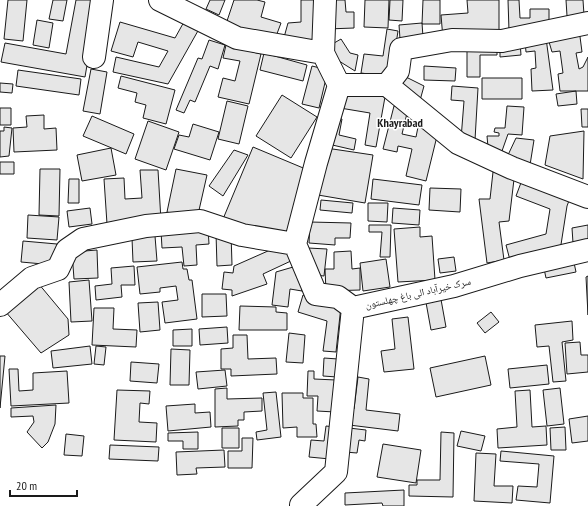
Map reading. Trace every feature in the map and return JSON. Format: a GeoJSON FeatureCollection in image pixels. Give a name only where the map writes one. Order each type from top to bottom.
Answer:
{"type":"FeatureCollection","features":[{"type":"Feature","properties":{"kind":"street"},"geometry":{"type":"LineString","coordinates":[[94,57],[102,0]]}},
{"type":"Feature","properties":{"kind":"street"},"geometry":{"type":"LineString","coordinates":[[160,0],[237,38],[322,53]]}},
{"type":"Feature","properties":{"kind":"street"},"geometry":{"type":"LineString","coordinates":[[0,305],[32,278],[58,269],[67,250],[83,239],[107,234],[146,226],[200,221],[242,235],[295,244],[316,163],[339,85],[322,53],[325,0]]}},
{"type":"Feature","properties":{"kind":"street"},"geometry":{"type":"LineString","coordinates":[[387,85],[398,71],[401,48],[452,40],[502,41],[588,18]]}},
{"type":"Feature","properties":{"kind":"street"},"geometry":{"type":"LineString","coordinates":[[339,85],[387,85],[458,143],[512,168],[588,197]]}},
{"type":"Feature","properties":{"kind":"street","name":"سرک خیرآباد الی باغ چهلستون"},"geometry":{"type":"LineString","coordinates":[[295,244],[316,294],[338,297],[353,308],[454,286],[520,266],[588,250]]}},
{"type":"Feature","properties":{"kind":"street"},"geometry":{"type":"LineString","coordinates":[[301,506],[336,472],[353,308]]}},
{"type":"Feature","properties":{"kind":"building"},"geometry":{"type":"Polygon","coordinates":[[[8,0],[27,0],[23,41],[4,39],[8,0]]]}},
{"type":"Feature","properties":{"kind":"building"},"geometry":{"type":"Polygon","coordinates":[[[53,0],[67,0],[63,21],[49,19],[53,0]]]}},
{"type":"Feature","properties":{"kind":"building"},"geometry":{"type":"Polygon","coordinates":[[[76,0],[98,0],[85,77],[1,62],[5,43],[66,54],[76,0]]]}},
{"type":"Feature","properties":{"kind":"building"},"geometry":{"type":"Polygon","coordinates":[[[210,0],[225,0],[219,15],[206,9],[210,0]]]}},
{"type":"Feature","properties":{"kind":"building"},"geometry":{"type":"Polygon","coordinates":[[[234,0],[257,0],[265,2],[261,17],[281,23],[275,39],[226,24],[234,0]]]}},
{"type":"Feature","properties":{"kind":"building"},"geometry":{"type":"Polygon","coordinates":[[[301,0],[316,0],[317,47],[283,41],[288,23],[301,22],[301,0]]]}},
{"type":"Feature","properties":{"kind":"building"},"geometry":{"type":"Polygon","coordinates":[[[327,0],[345,0],[346,12],[354,12],[354,28],[327,29],[327,0]]]}},
{"type":"Feature","properties":{"kind":"building"},"geometry":{"type":"Polygon","coordinates":[[[365,0],[389,0],[388,28],[364,27],[365,0]]]}},
{"type":"Feature","properties":{"kind":"building"},"geometry":{"type":"Polygon","coordinates":[[[390,0],[403,0],[402,21],[389,20],[390,0]]]}},
{"type":"Feature","properties":{"kind":"building"},"geometry":{"type":"Polygon","coordinates":[[[423,0],[440,0],[440,24],[422,24],[423,0]]]}},
{"type":"Feature","properties":{"kind":"building"},"geometry":{"type":"Polygon","coordinates":[[[467,0],[499,0],[499,34],[443,39],[441,15],[468,13],[467,0]]]}},
{"type":"Feature","properties":{"kind":"building"},"geometry":{"type":"Polygon","coordinates":[[[508,0],[519,0],[520,18],[530,18],[530,9],[549,9],[549,30],[509,31],[508,0]]]}},
{"type":"Feature","properties":{"kind":"building"},"geometry":{"type":"Polygon","coordinates":[[[566,0],[583,0],[584,15],[567,16],[566,0]]]}},
{"type":"Feature","properties":{"kind":"building"},"geometry":{"type":"Polygon","coordinates":[[[37,20],[53,23],[49,48],[33,45],[37,20]]]}},
{"type":"Feature","properties":{"kind":"building"},"geometry":{"type":"Polygon","coordinates":[[[185,20],[199,29],[168,84],[113,72],[116,57],[159,67],[168,51],[138,42],[133,57],[111,51],[120,22],[175,38],[185,20]]]}},
{"type":"Feature","properties":{"kind":"building"},"geometry":{"type":"Polygon","coordinates":[[[422,23],[423,37],[400,39],[399,25],[422,23]]]}},
{"type":"Feature","properties":{"kind":"building"},"geometry":{"type":"Polygon","coordinates":[[[387,29],[398,31],[391,77],[361,73],[364,54],[383,56],[387,29]]]}},
{"type":"Feature","properties":{"kind":"building"},"geometry":{"type":"Polygon","coordinates":[[[579,29],[582,52],[576,53],[579,69],[583,67],[588,57],[588,91],[560,91],[558,74],[563,73],[560,51],[552,52],[547,35],[579,29]]]}},
{"type":"Feature","properties":{"kind":"building"},"geometry":{"type":"Polygon","coordinates":[[[546,38],[553,90],[532,91],[531,69],[536,68],[535,51],[526,52],[525,41],[546,38]]]}},
{"type":"Feature","properties":{"kind":"building"},"geometry":{"type":"Polygon","coordinates":[[[341,39],[350,53],[358,55],[355,71],[339,61],[329,46],[341,39]]]}},
{"type":"Feature","properties":{"kind":"building"},"geometry":{"type":"Polygon","coordinates":[[[209,40],[225,45],[218,69],[210,66],[195,102],[190,100],[184,113],[176,110],[198,58],[202,59],[209,40]]]}},
{"type":"Feature","properties":{"kind":"building"},"geometry":{"type":"Polygon","coordinates":[[[520,42],[521,55],[500,57],[500,43],[520,42]]]}},
{"type":"Feature","properties":{"kind":"building"},"geometry":{"type":"Polygon","coordinates":[[[467,43],[497,43],[497,55],[480,55],[480,77],[467,77],[467,43]]]}},
{"type":"Feature","properties":{"kind":"building"},"geometry":{"type":"Polygon","coordinates":[[[226,45],[261,54],[249,104],[218,97],[223,78],[235,81],[240,61],[223,58],[226,45]]]}},
{"type":"Feature","properties":{"kind":"building"},"geometry":{"type":"Polygon","coordinates":[[[264,53],[307,65],[303,81],[260,70],[264,53]]]}},
{"type":"Feature","properties":{"kind":"building"},"geometry":{"type":"Polygon","coordinates":[[[312,66],[328,70],[319,108],[302,104],[312,66]]]}},
{"type":"Feature","properties":{"kind":"building"},"geometry":{"type":"Polygon","coordinates":[[[424,66],[456,68],[455,81],[424,80],[424,66]]]}},
{"type":"Feature","properties":{"kind":"building"},"geometry":{"type":"Polygon","coordinates":[[[91,69],[107,72],[100,114],[83,111],[91,69]]]}},
{"type":"Feature","properties":{"kind":"building"},"geometry":{"type":"Polygon","coordinates":[[[18,70],[81,79],[79,95],[16,86],[18,70]]]}},
{"type":"Feature","properties":{"kind":"building"},"geometry":{"type":"Polygon","coordinates":[[[121,76],[175,90],[166,124],[143,118],[146,105],[135,102],[137,93],[118,88],[121,76]]]}},
{"type":"Feature","properties":{"kind":"building"},"geometry":{"type":"Polygon","coordinates":[[[404,76],[424,86],[419,104],[394,84],[404,76]]]}},
{"type":"Feature","properties":{"kind":"building"},"geometry":{"type":"Polygon","coordinates":[[[482,78],[522,78],[522,99],[482,99],[482,78]]]}},
{"type":"Feature","properties":{"kind":"building"},"geometry":{"type":"Polygon","coordinates":[[[0,83],[13,84],[12,93],[0,92],[0,83]]]}},
{"type":"Feature","properties":{"kind":"building"},"geometry":{"type":"Polygon","coordinates":[[[452,86],[478,88],[475,140],[461,139],[464,101],[451,100],[452,86]]]}},
{"type":"Feature","properties":{"kind":"building"},"geometry":{"type":"Polygon","coordinates":[[[343,89],[385,97],[376,147],[365,145],[370,113],[340,108],[343,89]]]}},
{"type":"Feature","properties":{"kind":"building"},"geometry":{"type":"Polygon","coordinates":[[[576,91],[577,104],[558,106],[556,94],[576,91]]]}},
{"type":"Feature","properties":{"kind":"building"},"geometry":{"type":"Polygon","coordinates":[[[282,95],[317,117],[291,158],[256,136],[282,95]]]}},
{"type":"Feature","properties":{"kind":"building"},"geometry":{"type":"Polygon","coordinates":[[[227,101],[248,106],[239,144],[218,139],[227,101]]]}},
{"type":"Feature","properties":{"kind":"building"},"geometry":{"type":"Polygon","coordinates":[[[394,106],[408,109],[402,134],[416,137],[418,127],[438,132],[426,181],[406,176],[412,149],[398,146],[397,152],[383,149],[394,106]]]}},
{"type":"Feature","properties":{"kind":"building"},"geometry":{"type":"Polygon","coordinates":[[[507,106],[524,107],[522,135],[508,134],[502,151],[488,147],[487,136],[499,136],[499,133],[494,132],[495,128],[505,128],[507,106]]]}},
{"type":"Feature","properties":{"kind":"building"},"geometry":{"type":"Polygon","coordinates":[[[0,108],[11,108],[11,125],[0,125],[0,108]]]}},
{"type":"Feature","properties":{"kind":"building"},"geometry":{"type":"Polygon","coordinates":[[[581,109],[588,109],[588,127],[582,127],[581,109]]]}},
{"type":"Feature","properties":{"kind":"building"},"geometry":{"type":"Polygon","coordinates":[[[44,115],[44,129],[56,128],[57,150],[14,152],[13,128],[27,127],[26,116],[44,115]]]}},
{"type":"Feature","properties":{"kind":"building"},"geometry":{"type":"Polygon","coordinates":[[[92,116],[134,134],[126,154],[83,136],[92,116]]]}},
{"type":"Feature","properties":{"kind":"building"},"geometry":{"type":"Polygon","coordinates":[[[334,117],[342,119],[339,135],[356,139],[354,150],[328,144],[334,117]]]}},
{"type":"Feature","properties":{"kind":"building"},"geometry":{"type":"Polygon","coordinates":[[[148,121],[179,132],[166,170],[135,159],[148,121]]]}},
{"type":"Feature","properties":{"kind":"building"},"geometry":{"type":"Polygon","coordinates":[[[193,124],[219,132],[210,160],[174,149],[179,135],[189,137],[193,124]]]}},
{"type":"Feature","properties":{"kind":"building"},"geometry":{"type":"Polygon","coordinates":[[[4,127],[12,128],[9,156],[0,157],[0,131],[4,131],[4,127]]]}},
{"type":"Feature","properties":{"kind":"building"},"geometry":{"type":"Polygon","coordinates":[[[584,131],[583,179],[545,165],[550,136],[584,131]]]}},
{"type":"Feature","properties":{"kind":"building"},"geometry":{"type":"Polygon","coordinates":[[[516,138],[534,140],[530,165],[508,155],[516,138]]]}},
{"type":"Feature","properties":{"kind":"building"},"geometry":{"type":"Polygon","coordinates":[[[253,147],[308,170],[287,239],[223,219],[253,147]]]}},
{"type":"Feature","properties":{"kind":"building"},"geometry":{"type":"Polygon","coordinates":[[[111,148],[116,175],[82,181],[77,155],[111,148]]]}},
{"type":"Feature","properties":{"kind":"building"},"geometry":{"type":"Polygon","coordinates":[[[326,148],[373,155],[365,203],[318,195],[326,148]]]}},
{"type":"Feature","properties":{"kind":"building"},"geometry":{"type":"Polygon","coordinates":[[[234,150],[248,155],[223,196],[209,186],[234,150]]]}},
{"type":"Feature","properties":{"kind":"building"},"geometry":{"type":"Polygon","coordinates":[[[0,162],[14,162],[14,174],[0,174],[0,162]]]}},
{"type":"Feature","properties":{"kind":"building"},"geometry":{"type":"Polygon","coordinates":[[[40,169],[60,169],[59,216],[39,215],[40,169]]]}},
{"type":"Feature","properties":{"kind":"building"},"geometry":{"type":"Polygon","coordinates":[[[176,169],[207,175],[197,219],[167,212],[176,169]]]}},
{"type":"Feature","properties":{"kind":"building"},"geometry":{"type":"Polygon","coordinates":[[[140,170],[158,170],[161,221],[107,224],[104,179],[124,178],[125,199],[142,198],[140,170]]]}},
{"type":"Feature","properties":{"kind":"building"},"geometry":{"type":"Polygon","coordinates":[[[515,171],[509,221],[499,222],[504,260],[487,263],[479,199],[490,199],[493,172],[515,171]]]}},
{"type":"Feature","properties":{"kind":"building"},"geometry":{"type":"Polygon","coordinates":[[[69,179],[79,179],[79,203],[68,203],[69,179]]]}},
{"type":"Feature","properties":{"kind":"building"},"geometry":{"type":"Polygon","coordinates":[[[373,179],[422,185],[419,205],[371,199],[373,179]]]}},
{"type":"Feature","properties":{"kind":"building"},"geometry":{"type":"Polygon","coordinates":[[[522,180],[570,198],[567,206],[560,251],[511,264],[506,245],[546,234],[550,209],[516,196],[522,180]]]}},
{"type":"Feature","properties":{"kind":"building"},"geometry":{"type":"Polygon","coordinates":[[[430,188],[461,189],[460,212],[429,210],[430,188]]]}},
{"type":"Feature","properties":{"kind":"building"},"geometry":{"type":"Polygon","coordinates":[[[321,200],[353,203],[352,213],[320,210],[321,200]]]}},
{"type":"Feature","properties":{"kind":"building"},"geometry":{"type":"Polygon","coordinates":[[[368,203],[388,203],[387,222],[368,221],[368,203]]]}},
{"type":"Feature","properties":{"kind":"building"},"geometry":{"type":"Polygon","coordinates":[[[90,208],[92,224],[69,227],[67,211],[90,208]]]}},
{"type":"Feature","properties":{"kind":"building"},"geometry":{"type":"Polygon","coordinates":[[[393,208],[420,210],[419,225],[392,223],[393,208]]]}},
{"type":"Feature","properties":{"kind":"building"},"geometry":{"type":"Polygon","coordinates":[[[28,215],[59,217],[57,240],[27,238],[28,215]]]}},
{"type":"Feature","properties":{"kind":"building"},"geometry":{"type":"Polygon","coordinates":[[[310,222],[351,223],[350,238],[335,238],[335,245],[309,243],[310,222]]]}},
{"type":"Feature","properties":{"kind":"building"},"geometry":{"type":"Polygon","coordinates":[[[369,225],[391,225],[390,257],[380,257],[382,232],[369,232],[369,225]]]}},
{"type":"Feature","properties":{"kind":"building"},"geometry":{"type":"Polygon","coordinates":[[[588,225],[588,242],[573,243],[572,228],[588,225]]]}},
{"type":"Feature","properties":{"kind":"building"},"geometry":{"type":"Polygon","coordinates":[[[420,227],[420,237],[432,236],[435,280],[398,282],[394,229],[420,227]]]}},
{"type":"Feature","properties":{"kind":"building"},"geometry":{"type":"Polygon","coordinates":[[[208,228],[209,244],[196,245],[197,265],[184,266],[182,247],[162,248],[161,231],[208,228]]]}},
{"type":"Feature","properties":{"kind":"building"},"geometry":{"type":"Polygon","coordinates":[[[216,233],[231,233],[232,265],[217,266],[216,233]]]}},
{"type":"Feature","properties":{"kind":"building"},"geometry":{"type":"Polygon","coordinates":[[[155,236],[157,261],[133,262],[132,238],[155,236]]]}},
{"type":"Feature","properties":{"kind":"building"},"geometry":{"type":"Polygon","coordinates":[[[23,241],[57,244],[54,265],[21,262],[23,241]]]}},
{"type":"Feature","properties":{"kind":"building"},"geometry":{"type":"Polygon","coordinates":[[[286,243],[293,260],[263,274],[267,284],[232,296],[232,290],[222,289],[224,272],[233,273],[234,266],[286,243]]]}},
{"type":"Feature","properties":{"kind":"building"},"geometry":{"type":"Polygon","coordinates":[[[308,248],[327,249],[324,276],[315,275],[308,248]]]}},
{"type":"Feature","properties":{"kind":"building"},"geometry":{"type":"Polygon","coordinates":[[[97,250],[98,278],[74,279],[72,252],[97,250]]]}},
{"type":"Feature","properties":{"kind":"building"},"geometry":{"type":"Polygon","coordinates":[[[351,251],[352,269],[360,268],[360,290],[326,291],[325,269],[334,269],[334,252],[351,251]]]}},
{"type":"Feature","properties":{"kind":"building"},"geometry":{"type":"Polygon","coordinates":[[[454,257],[456,271],[440,273],[438,259],[454,257]]]}},
{"type":"Feature","properties":{"kind":"building"},"geometry":{"type":"Polygon","coordinates":[[[573,258],[576,272],[546,278],[543,264],[573,258]]]}},
{"type":"Feature","properties":{"kind":"building"},"geometry":{"type":"Polygon","coordinates":[[[386,259],[390,287],[363,291],[360,263],[386,259]]]}},
{"type":"Feature","properties":{"kind":"building"},"geometry":{"type":"Polygon","coordinates":[[[182,262],[183,269],[187,269],[189,280],[192,280],[197,319],[165,323],[162,302],[178,300],[176,286],[160,288],[160,292],[140,294],[137,267],[182,262]]]}},
{"type":"Feature","properties":{"kind":"building"},"geometry":{"type":"Polygon","coordinates":[[[300,265],[302,291],[290,289],[288,307],[272,305],[276,272],[300,265]]]}},
{"type":"Feature","properties":{"kind":"building"},"geometry":{"type":"Polygon","coordinates":[[[134,266],[135,285],[121,285],[122,297],[96,300],[95,286],[112,284],[111,268],[134,266]]]}},
{"type":"Feature","properties":{"kind":"building"},"geometry":{"type":"Polygon","coordinates":[[[588,276],[588,315],[586,277],[588,276]]]}},
{"type":"Feature","properties":{"kind":"building"},"geometry":{"type":"Polygon","coordinates":[[[89,280],[92,321],[71,322],[69,282],[89,280]]]}},
{"type":"Feature","properties":{"kind":"building"},"geometry":{"type":"Polygon","coordinates":[[[38,283],[68,319],[69,335],[41,353],[5,311],[38,283]]]}},
{"type":"Feature","properties":{"kind":"building"},"geometry":{"type":"Polygon","coordinates":[[[202,294],[226,294],[227,316],[202,317],[202,294]]]}},
{"type":"Feature","properties":{"kind":"building"},"geometry":{"type":"Polygon","coordinates":[[[440,294],[446,327],[431,330],[425,297],[440,294]]]}},
{"type":"Feature","properties":{"kind":"building"},"geometry":{"type":"Polygon","coordinates":[[[303,295],[341,306],[336,352],[323,351],[327,321],[298,312],[303,295]]]}},
{"type":"Feature","properties":{"kind":"building"},"geometry":{"type":"Polygon","coordinates":[[[158,302],[160,330],[140,332],[138,303],[158,302]]]}},
{"type":"Feature","properties":{"kind":"building"},"geometry":{"type":"Polygon","coordinates":[[[240,306],[276,307],[276,312],[287,313],[287,330],[239,330],[240,306]]]}},
{"type":"Feature","properties":{"kind":"building"},"geometry":{"type":"Polygon","coordinates":[[[94,308],[114,308],[113,329],[137,330],[136,347],[92,345],[94,308]]]}},
{"type":"Feature","properties":{"kind":"building"},"geometry":{"type":"Polygon","coordinates":[[[491,312],[499,322],[485,333],[477,323],[491,312]]]}},
{"type":"Feature","properties":{"kind":"building"},"geometry":{"type":"Polygon","coordinates":[[[408,317],[414,369],[384,372],[381,351],[395,349],[392,319],[408,317]]]}},
{"type":"Feature","properties":{"kind":"building"},"geometry":{"type":"Polygon","coordinates":[[[572,321],[573,340],[562,342],[566,381],[553,382],[549,346],[537,347],[535,325],[572,321]]]}},
{"type":"Feature","properties":{"kind":"building"},"geometry":{"type":"Polygon","coordinates":[[[227,327],[228,343],[200,345],[199,329],[227,327]]]}},
{"type":"Feature","properties":{"kind":"building"},"geometry":{"type":"Polygon","coordinates":[[[192,329],[192,346],[173,346],[173,330],[192,329]]]}},
{"type":"Feature","properties":{"kind":"building"},"geometry":{"type":"Polygon","coordinates":[[[289,333],[305,335],[303,363],[286,362],[289,333]]]}},
{"type":"Feature","properties":{"kind":"building"},"geometry":{"type":"Polygon","coordinates":[[[233,335],[247,335],[248,359],[276,358],[277,374],[231,376],[231,369],[221,369],[221,349],[233,348],[233,335]]]}},
{"type":"Feature","properties":{"kind":"building"},"geometry":{"type":"Polygon","coordinates":[[[580,342],[581,355],[588,355],[588,372],[567,374],[565,343],[580,342]]]}},
{"type":"Feature","properties":{"kind":"building"},"geometry":{"type":"Polygon","coordinates":[[[90,346],[92,364],[53,368],[51,351],[90,346]]]}},
{"type":"Feature","properties":{"kind":"building"},"geometry":{"type":"Polygon","coordinates":[[[96,346],[106,347],[104,365],[94,364],[96,346]]]}},
{"type":"Feature","properties":{"kind":"building"},"geometry":{"type":"Polygon","coordinates":[[[171,349],[190,350],[189,385],[170,385],[171,349]]]}},
{"type":"Feature","properties":{"kind":"building"},"geometry":{"type":"Polygon","coordinates":[[[0,356],[5,356],[0,408],[0,356]]]}},
{"type":"Feature","properties":{"kind":"building"},"geometry":{"type":"Polygon","coordinates":[[[485,356],[491,385],[436,397],[430,368],[485,356]]]}},
{"type":"Feature","properties":{"kind":"building"},"geometry":{"type":"Polygon","coordinates":[[[324,358],[338,359],[337,377],[323,376],[324,358]]]}},
{"type":"Feature","properties":{"kind":"building"},"geometry":{"type":"Polygon","coordinates":[[[131,362],[159,364],[157,383],[130,381],[131,362]]]}},
{"type":"Feature","properties":{"kind":"building"},"geometry":{"type":"Polygon","coordinates":[[[547,365],[549,384],[510,388],[508,369],[547,365]]]}},
{"type":"Feature","properties":{"kind":"building"},"geometry":{"type":"Polygon","coordinates":[[[9,369],[18,369],[19,391],[33,390],[33,373],[67,371],[69,403],[11,406],[9,369]]]}},
{"type":"Feature","properties":{"kind":"building"},"geometry":{"type":"Polygon","coordinates":[[[225,370],[227,386],[198,389],[196,372],[225,370]]]}},
{"type":"Feature","properties":{"kind":"building"},"geometry":{"type":"Polygon","coordinates":[[[308,371],[314,371],[314,379],[336,380],[335,412],[317,411],[318,396],[307,396],[308,371]]]}},
{"type":"Feature","properties":{"kind":"building"},"geometry":{"type":"Polygon","coordinates":[[[358,377],[369,379],[366,410],[400,414],[398,431],[349,425],[351,409],[354,409],[358,377]]]}},
{"type":"Feature","properties":{"kind":"building"},"geometry":{"type":"Polygon","coordinates":[[[227,388],[227,399],[262,398],[262,411],[244,412],[244,420],[238,420],[238,426],[215,427],[215,389],[227,388]]]}},
{"type":"Feature","properties":{"kind":"building"},"geometry":{"type":"Polygon","coordinates":[[[560,388],[564,424],[547,426],[543,390],[560,388]]]}},
{"type":"Feature","properties":{"kind":"building"},"geometry":{"type":"Polygon","coordinates":[[[117,390],[150,391],[149,404],[140,403],[139,422],[157,423],[156,442],[114,440],[117,390]]]}},
{"type":"Feature","properties":{"kind":"building"},"geometry":{"type":"Polygon","coordinates":[[[530,390],[532,427],[546,426],[547,445],[498,448],[497,429],[517,427],[515,391],[530,390]]]}},
{"type":"Feature","properties":{"kind":"building"},"geometry":{"type":"Polygon","coordinates":[[[276,392],[281,437],[257,440],[256,432],[267,430],[263,393],[276,392]]]}},
{"type":"Feature","properties":{"kind":"building"},"geometry":{"type":"Polygon","coordinates":[[[282,393],[303,393],[303,398],[313,398],[313,424],[316,424],[317,437],[297,437],[297,427],[283,428],[282,393]]]}},
{"type":"Feature","properties":{"kind":"building"},"geometry":{"type":"Polygon","coordinates":[[[195,404],[195,413],[210,412],[211,427],[168,431],[166,406],[195,404]]]}},
{"type":"Feature","properties":{"kind":"building"},"geometry":{"type":"Polygon","coordinates":[[[56,405],[55,424],[48,442],[42,448],[27,432],[34,422],[33,416],[11,417],[11,408],[56,405]]]}},
{"type":"Feature","properties":{"kind":"building"},"geometry":{"type":"Polygon","coordinates":[[[588,416],[588,441],[572,443],[569,419],[588,416]]]}},
{"type":"Feature","properties":{"kind":"building"},"geometry":{"type":"Polygon","coordinates":[[[326,426],[335,427],[330,459],[309,457],[311,440],[324,441],[326,426]]]}},
{"type":"Feature","properties":{"kind":"building"},"geometry":{"type":"Polygon","coordinates":[[[565,427],[566,450],[551,450],[550,428],[565,427]]]}},
{"type":"Feature","properties":{"kind":"building"},"geometry":{"type":"Polygon","coordinates":[[[222,428],[239,428],[239,448],[222,448],[222,428]]]}},
{"type":"Feature","properties":{"kind":"building"},"geometry":{"type":"Polygon","coordinates":[[[349,428],[366,430],[365,441],[359,440],[357,453],[345,452],[349,428]]]}},
{"type":"Feature","properties":{"kind":"building"},"geometry":{"type":"Polygon","coordinates":[[[461,431],[485,436],[481,451],[457,446],[461,431]]]}},
{"type":"Feature","properties":{"kind":"building"},"geometry":{"type":"Polygon","coordinates":[[[198,432],[198,449],[183,449],[183,441],[168,441],[168,433],[198,432]]]}},
{"type":"Feature","properties":{"kind":"building"},"geometry":{"type":"Polygon","coordinates":[[[441,432],[454,433],[453,497],[409,496],[409,485],[417,485],[417,480],[440,480],[441,432]]]}},
{"type":"Feature","properties":{"kind":"building"},"geometry":{"type":"Polygon","coordinates":[[[66,434],[84,436],[82,456],[64,455],[66,434]]]}},
{"type":"Feature","properties":{"kind":"building"},"geometry":{"type":"Polygon","coordinates":[[[242,438],[253,438],[252,468],[228,468],[228,451],[242,451],[242,438]]]}},
{"type":"Feature","properties":{"kind":"building"},"geometry":{"type":"Polygon","coordinates":[[[383,444],[421,450],[416,483],[377,477],[383,444]]]}},
{"type":"Feature","properties":{"kind":"building"},"geometry":{"type":"Polygon","coordinates":[[[110,445],[159,447],[158,461],[109,459],[110,445]]]}},
{"type":"Feature","properties":{"kind":"building"},"geometry":{"type":"Polygon","coordinates":[[[224,450],[225,467],[196,468],[197,474],[177,475],[176,452],[224,450]]]}},
{"type":"Feature","properties":{"kind":"building"},"geometry":{"type":"Polygon","coordinates":[[[501,451],[554,456],[550,503],[516,500],[518,486],[537,487],[539,464],[500,461],[501,451]]]}},
{"type":"Feature","properties":{"kind":"building"},"geometry":{"type":"Polygon","coordinates":[[[476,453],[496,454],[494,486],[513,486],[512,503],[474,501],[476,453]]]}},
{"type":"Feature","properties":{"kind":"building"},"geometry":{"type":"Polygon","coordinates":[[[404,490],[404,506],[383,506],[382,503],[345,505],[345,493],[404,490]]]}},
{"type":"Feature","properties":{"kind":"district","name":"Khayrabad"},"geometry":{"type":"Point","coordinates":[400,122]}}]}
